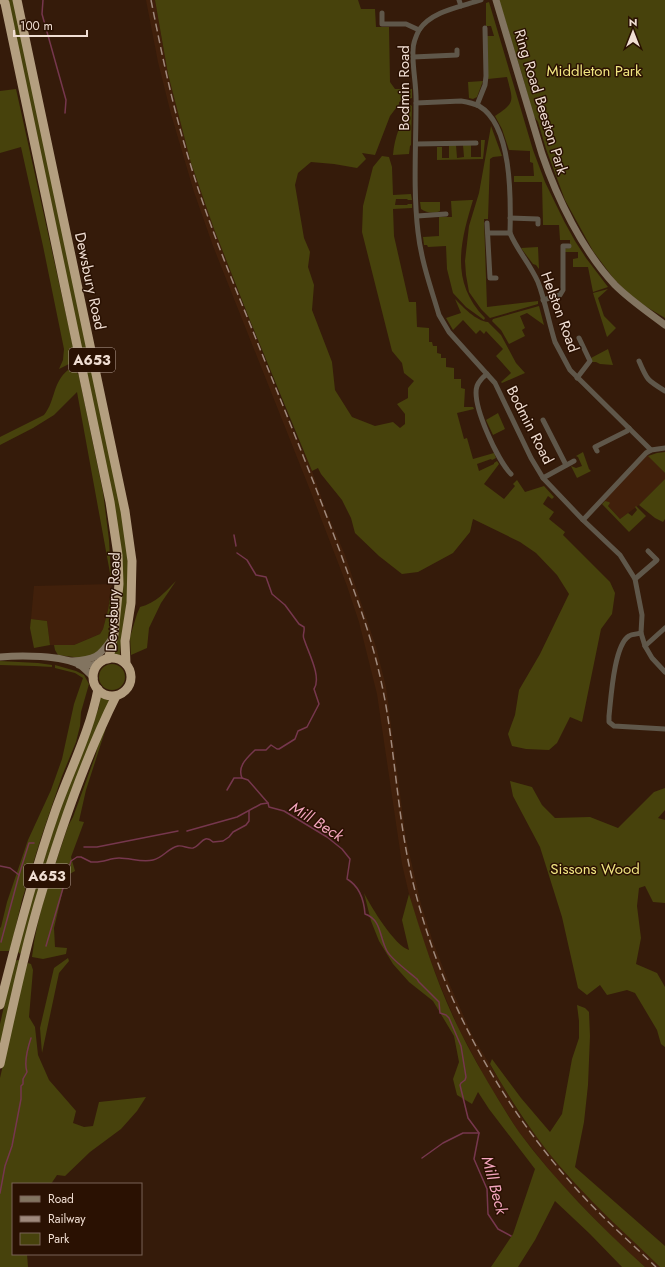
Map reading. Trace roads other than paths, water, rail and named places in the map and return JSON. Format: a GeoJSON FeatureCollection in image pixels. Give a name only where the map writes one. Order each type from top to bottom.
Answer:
{"type":"FeatureCollection","features":[{"type":"Feature","properties":{"kind":"highway","name":"Dewsbury Road"},"geometry":{"type":"LineString","coordinates":[[3,0],[5,3],[110,502],[118,555],[119,584],[112,650],[106,660],[96,668],[94,678]]}},
{"type":"Feature","properties":{"kind":"highway","name":"Dewsbury Road"},"geometry":{"type":"LineString","coordinates":[[0,1064],[38,906],[65,820],[92,750],[116,696],[124,692],[129,686],[131,674],[126,664],[125,641],[131,603],[132,561],[125,511],[17,0]]}},
{"type":"Feature","properties":{"kind":"highway","name":"Dewsbury Road"},"geometry":{"type":"LineString","coordinates":[[106,660],[120,660],[126,664]]}},
{"type":"Feature","properties":{"kind":"highway"},"geometry":{"type":"LineString","coordinates":[[94,678],[98,689],[106,695],[116,696]]}},
{"type":"Feature","properties":{"kind":"highway","name":"A653"},"geometry":{"type":"LineString","coordinates":[[0,1005],[43,849],[57,806],[94,707],[98,689]]}},
{"type":"Feature","properties":{"kind":"street"},"geometry":{"type":"LineString","coordinates":[[459,0],[461,6]]}},
{"type":"Feature","properties":{"kind":"street","name":"Bodmin Road"},"geometry":{"type":"LineString","coordinates":[[481,0],[435,15],[419,30],[415,39],[413,48],[416,103],[415,179],[418,232],[422,253],[439,315],[449,332],[495,383],[531,458],[543,478],[583,520],[620,555],[635,579],[642,614],[641,633],[652,658],[665,672]]}},
{"type":"Feature","properties":{"kind":"street","name":"Ring Road Beeston Park"},"geometry":{"type":"LineString","coordinates":[[496,0],[542,154],[559,198],[579,234],[602,269],[618,288],[637,305],[665,325]]}},
{"type":"Feature","properties":{"kind":"street"},"geometry":{"type":"LineString","coordinates":[[382,12],[382,24],[406,24],[419,30]]}},
{"type":"Feature","properties":{"kind":"street"},"geometry":{"type":"LineString","coordinates":[[416,103],[461,101],[477,105],[485,84],[486,76],[485,28]]}},
{"type":"Feature","properties":{"kind":"street"},"geometry":{"type":"LineString","coordinates":[[413,57],[457,55],[457,50]]}},
{"type":"Feature","properties":{"kind":"street","name":"Helston Road"},"geometry":{"type":"LineString","coordinates":[[477,105],[484,110],[494,123],[504,147],[508,169],[510,233],[538,282],[555,342],[565,362],[577,378],[651,450]]}},
{"type":"Feature","properties":{"kind":"street"},"geometry":{"type":"LineString","coordinates":[[416,144],[476,143]]}},
{"type":"Feature","properties":{"kind":"street"},"geometry":{"type":"LineString","coordinates":[[417,216],[446,214]]}},
{"type":"Feature","properties":{"kind":"street"},"geometry":{"type":"LineString","coordinates":[[510,218],[538,219],[538,224]]}},
{"type":"Feature","properties":{"kind":"street"},"geometry":{"type":"LineString","coordinates":[[488,223],[490,278],[496,278]]}},
{"type":"Feature","properties":{"kind":"street"},"geometry":{"type":"LineString","coordinates":[[488,233],[510,233]]}},
{"type":"Feature","properties":{"kind":"street"},"geometry":{"type":"LineString","coordinates":[[543,300],[560,295],[562,290],[564,246],[569,246]]}},
{"type":"Feature","properties":{"kind":"street","name":"Ring Road Beeston Park"},"geometry":{"type":"LineString","coordinates":[[656,319],[665,322]]}},
{"type":"Feature","properties":{"kind":"street"},"geometry":{"type":"LineString","coordinates":[[577,378],[590,360],[579,338]]}},
{"type":"Feature","properties":{"kind":"street"},"geometry":{"type":"LineString","coordinates":[[639,360],[648,380],[665,391]]}},
{"type":"Feature","properties":{"kind":"street"},"geometry":{"type":"LineString","coordinates":[[487,374],[477,386],[479,413],[500,458],[506,469],[511,474]]}},
{"type":"Feature","properties":{"kind":"street"},"geometry":{"type":"LineString","coordinates":[[543,420],[566,465]]}},
{"type":"Feature","properties":{"kind":"street"},"geometry":{"type":"LineString","coordinates":[[598,451],[595,447],[627,431],[629,428]]}},
{"type":"Feature","properties":{"kind":"street"},"geometry":{"type":"LineString","coordinates":[[583,520],[646,454],[651,450],[665,448]]}},
{"type":"Feature","properties":{"kind":"street"},"geometry":{"type":"LineString","coordinates":[[543,478],[574,461]]}},
{"type":"Feature","properties":{"kind":"street"},"geometry":{"type":"LineString","coordinates":[[635,579],[657,560],[648,551]]}},
{"type":"Feature","properties":{"kind":"street"},"geometry":{"type":"LineString","coordinates":[[646,646],[665,628]]}},
{"type":"Feature","properties":{"kind":"street"},"geometry":{"type":"LineString","coordinates":[[641,633],[629,636],[621,645],[617,659],[609,722],[614,726],[665,729]]}},
{"type":"Feature","properties":{"kind":"street"},"geometry":{"type":"LineString","coordinates":[[0,657],[41,657],[70,661],[89,660],[103,651],[114,634]]}},
{"type":"Feature","properties":{"kind":"street"},"geometry":{"type":"LineString","coordinates":[[79,665],[92,665],[106,660]]}},
{"type":"Feature","properties":{"kind":"street"},"geometry":{"type":"LineString","coordinates":[[70,661],[79,665],[94,678]]}},
{"type":"Feature","properties":{"kind":"street"},"geometry":{"type":"LineString","coordinates":[[13,954],[25,958]]}},
{"type":"Feature","properties":{"kind":"waterway"},"geometry":{"type":"LineString","coordinates":[[43,0],[42,14],[66,100],[65,113]]}},
{"type":"Feature","properties":{"kind":"waterway","name":"Mill Beck"},"geometry":{"type":"LineString","coordinates":[[234,535],[236,546]]}},
{"type":"Feature","properties":{"kind":"waterway","name":"Mill Beck"},"geometry":{"type":"LineString","coordinates":[[237,553],[247,560],[256,575],[266,577],[272,594],[285,605],[299,624],[304,627],[303,638],[315,671],[316,684],[314,689],[319,704],[307,727],[298,731],[295,739],[279,749],[271,745],[266,750],[255,750],[246,759],[242,766],[242,778],[248,780],[268,803],[269,807],[284,811],[327,837],[342,849],[350,859],[347,879],[358,889],[365,914],[374,920],[377,925],[387,951],[392,958],[417,979],[439,1002],[440,1013],[449,1018],[461,1046],[466,1077],[460,1085],[468,1118],[479,1133],[474,1159],[487,1189],[488,1214],[498,1229],[511,1236]]}},
{"type":"Feature","properties":{"kind":"waterway"},"geometry":{"type":"LineString","coordinates":[[227,790],[234,778],[242,778]]}},
{"type":"Feature","properties":{"kind":"waterway"},"geometry":{"type":"LineString","coordinates":[[187,831],[237,817],[261,804],[268,803]]}},
{"type":"Feature","properties":{"kind":"waterway"},"geometry":{"type":"LineString","coordinates":[[46,946],[71,861],[77,857],[81,857],[91,862],[119,858],[145,861],[157,859],[174,847],[182,846],[193,848],[204,839],[213,842],[223,841],[233,832],[246,825],[249,821],[249,811]]}},
{"type":"Feature","properties":{"kind":"waterway"},"geometry":{"type":"LineString","coordinates":[[84,847],[97,847],[178,831]]}},
{"type":"Feature","properties":{"kind":"waterway"},"geometry":{"type":"LineString","coordinates":[[0,866],[10,868],[19,875],[29,843],[34,843]]}},
{"type":"Feature","properties":{"kind":"waterway"},"geometry":{"type":"LineString","coordinates":[[1,942],[19,875]]}},
{"type":"Feature","properties":{"kind":"waterway"},"geometry":{"type":"LineString","coordinates":[[0,1193],[5,1166],[12,1146],[21,1099],[21,1086],[27,1072],[26,1060],[31,1038]]}},
{"type":"Feature","properties":{"kind":"waterway"},"geometry":{"type":"LineString","coordinates":[[422,1158],[443,1143],[463,1133],[479,1133]]}},
{"type":"Feature","properties":{"kind":"railway"},"geometry":{"type":"LineString","coordinates":[[151,0],[178,122],[203,203],[319,497],[371,642],[386,706],[402,825],[409,865],[420,909],[450,994],[470,1035],[492,1074],[516,1112],[543,1149],[592,1206],[656,1267]]}},
{"type":"Feature","properties":{"kind":"park label","name":"Middleton Park"},"geometry":{"type":"Point","coordinates":[594,71]}},
{"type":"Feature","properties":{"kind":"park label","name":"Sissons Wood"},"geometry":{"type":"Point","coordinates":[595,869]}}]}
